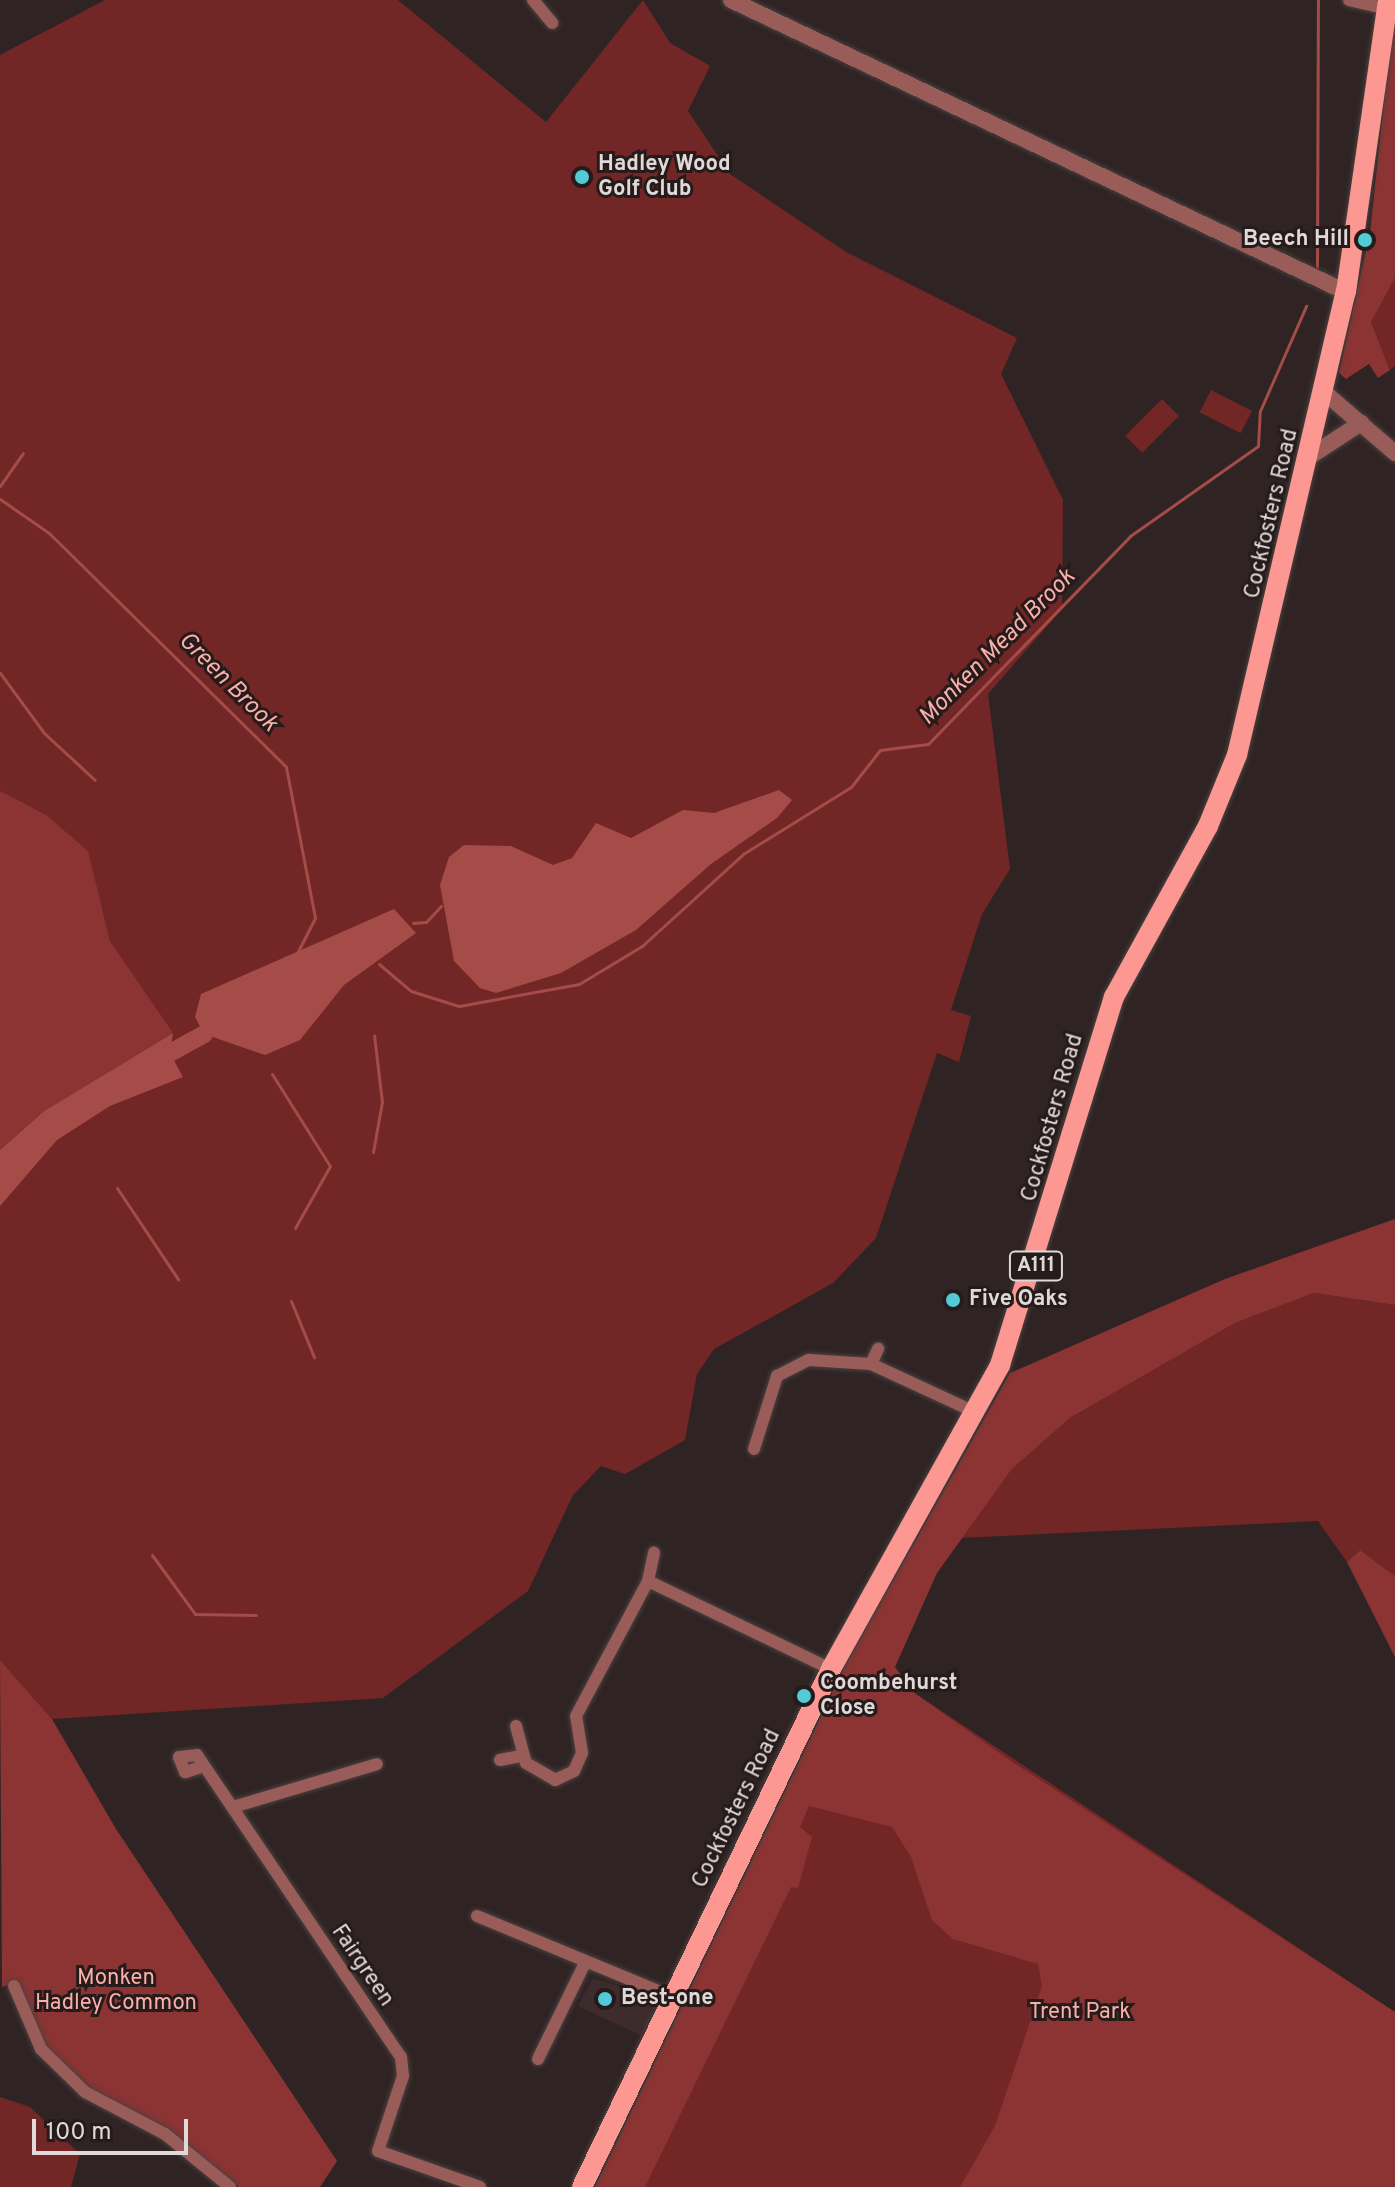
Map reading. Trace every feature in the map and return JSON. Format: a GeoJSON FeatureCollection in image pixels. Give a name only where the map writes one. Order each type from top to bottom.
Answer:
{"type":"FeatureCollection","features":[{"type":"Feature","properties":{"kind":"main road","name":"Cockfosters Road"},"geometry":{"type":"LineString","coordinates":[[582,2187],[831,1669],[977,1413],[1031,1283],[1114,997],[1208,826],[1237,755],[1312,455],[1346,292],[1387,4]]}},
{"type":"Feature","properties":{"kind":"street"},"geometry":{"type":"LineString","coordinates":[[533,0],[552,23]]}},
{"type":"Feature","properties":{"kind":"street"},"geometry":{"type":"LineString","coordinates":[[731,0],[1346,292]]}},
{"type":"Feature","properties":{"kind":"street"},"geometry":{"type":"LineString","coordinates":[[1349,0],[1387,4]]}},
{"type":"Feature","properties":{"kind":"street"},"geometry":{"type":"LineString","coordinates":[[1324,392],[1395,453]]}},
{"type":"Feature","properties":{"kind":"street"},"geometry":{"type":"LineString","coordinates":[[1312,455],[1361,423]]}},
{"type":"Feature","properties":{"kind":"street"},"geometry":{"type":"LineString","coordinates":[[871,1364],[878,1349]]}},
{"type":"Feature","properties":{"kind":"street"},"geometry":{"type":"LineString","coordinates":[[754,1449],[784,1369],[809,1360],[871,1364],[977,1413]]}},
{"type":"Feature","properties":{"kind":"street"},"geometry":{"type":"LineString","coordinates":[[516,1726],[521,1756],[555,1780],[574,1771],[582,1753],[576,1716],[648,1581],[654,1553]]}},
{"type":"Feature","properties":{"kind":"street"},"geometry":{"type":"LineString","coordinates":[[648,1581],[831,1669]]}},
{"type":"Feature","properties":{"kind":"street"},"geometry":{"type":"LineString","coordinates":[[500,1760],[521,1756]]}},
{"type":"Feature","properties":{"kind":"street"},"geometry":{"type":"LineString","coordinates":[[233,1807],[377,1764]]}},
{"type":"Feature","properties":{"kind":"street","name":"Fairgreen"},"geometry":{"type":"LineString","coordinates":[[204,1766],[401,2057],[403,2076],[376,2142],[382,2155],[480,2187]]}},
{"type":"Feature","properties":{"kind":"street"},"geometry":{"type":"LineString","coordinates":[[477,1916],[584,1965],[673,1997]]}},
{"type":"Feature","properties":{"kind":"street"},"geometry":{"type":"LineString","coordinates":[[538,2059],[584,1965]]}},
{"type":"Feature","properties":{"kind":"street"},"geometry":{"type":"LineString","coordinates":[[14,1986],[41,2049],[85,2092],[165,2134],[230,2187]]}},
{"type":"Feature","properties":{"kind":"shaded area"},"geometry":{"type":"Polygon","coordinates":[[[779,790],[792,800],[777,818],[711,864],[636,930],[561,973],[496,993],[480,988],[454,961],[440,885],[449,857],[464,845],[511,846],[553,865],[572,858],[596,823],[631,838],[683,810],[714,813],[779,790]]]}},
{"type":"Feature","properties":{"kind":"shaded area"},"geometry":{"type":"Polygon","coordinates":[[[394,909],[416,933],[344,985],[300,1040],[265,1055],[204,1034],[195,1017],[201,994],[394,909]]]}},
{"type":"Feature","properties":{"kind":"shaded area"},"geometry":{"type":"Polygon","coordinates":[[[173,1033],[170,1053],[183,1077],[110,1106],[57,1140],[0,1206],[0,1150],[44,1111],[173,1033]]]}},
{"type":"Feature","properties":{"kind":"shaded area"},"geometry":{"type":"Polygon","coordinates":[[[593,1978],[660,1999],[642,2036],[578,2006],[593,1978]]]}},
{"type":"Feature","properties":{"kind":"green space"},"geometry":{"type":"Polygon","coordinates":[[[105,0],[398,0],[546,122],[643,0],[670,43],[710,66],[688,111],[730,174],[846,252],[1017,338],[1001,374],[1063,500],[1062,609],[988,694],[1010,869],[982,914],[951,1010],[971,1016],[959,1062],[937,1053],[876,1238],[833,1283],[714,1349],[697,1374],[685,1440],[625,1474],[601,1466],[573,1495],[528,1591],[383,1698],[52,1719],[0,1660],[0,1150],[172,1033],[110,941],[102,908],[0,839],[0,55],[105,0]]]}},
{"type":"Feature","properties":{"kind":"green space"},"geometry":{"type":"Polygon","coordinates":[[[1395,0],[1395,278],[1371,322],[1390,370],[1378,378],[1369,364],[1346,379],[1339,373],[1370,232],[1395,0]]]}},
{"type":"Feature","properties":{"kind":"green space"},"geometry":{"type":"Polygon","coordinates":[[[1395,278],[1395,366],[1390,370],[1371,322],[1395,278]]]}},
{"type":"Feature","properties":{"kind":"green space"},"geometry":{"type":"Polygon","coordinates":[[[1211,390],[1252,411],[1241,433],[1200,412],[1211,390]]]}},
{"type":"Feature","properties":{"kind":"green space"},"geometry":{"type":"Polygon","coordinates":[[[1162,399],[1179,416],[1142,453],[1125,436],[1162,399]]]}},
{"type":"Feature","properties":{"kind":"green space"},"geometry":{"type":"Polygon","coordinates":[[[0,791],[46,815],[88,851],[110,941],[173,1033],[44,1111],[0,1150],[0,791]]]}},
{"type":"Feature","properties":{"kind":"green space","name":"Trent Park"},"geometry":{"type":"Polygon","coordinates":[[[1395,1219],[1395,1305],[1314,1293],[1235,1323],[1070,1418],[1011,1470],[937,1573],[895,1667],[913,1692],[1008,1759],[1395,2012],[1395,2187],[960,2187],[995,2126],[1042,1986],[1038,1964],[953,1939],[932,1920],[911,1857],[892,1827],[809,1806],[800,1827],[812,1837],[798,1888],[791,1887],[645,2187],[595,2187],[847,1662],[1010,1373],[1225,1279],[1395,1219]]]}},
{"type":"Feature","properties":{"kind":"green space"},"geometry":{"type":"Polygon","coordinates":[[[1314,1293],[1395,1305],[1395,1576],[1360,1550],[1347,1562],[1318,1521],[959,1538],[1011,1470],[1070,1418],[1235,1323],[1314,1293]]]}},
{"type":"Feature","properties":{"kind":"green space"},"geometry":{"type":"Polygon","coordinates":[[[1360,1550],[1395,1576],[1395,1657],[1347,1562],[1360,1550]]]}},
{"type":"Feature","properties":{"kind":"green space","name":"Monken Hadley Common"},"geometry":{"type":"Polygon","coordinates":[[[0,1660],[52,1719],[116,1829],[337,2161],[320,2187],[239,2187],[168,2130],[84,2087],[44,2047],[17,1982],[2,1987],[0,1660]]]}},
{"type":"Feature","properties":{"kind":"green space","name":"Trent Park"},"geometry":{"type":"Polygon","coordinates":[[[913,1692],[1395,2012],[1395,2187],[595,2187],[774,1814],[808,1806],[913,1692]]]}},
{"type":"Feature","properties":{"kind":"green space"},"geometry":{"type":"Polygon","coordinates":[[[0,2097],[30,2107],[80,2154],[71,2187],[0,2187],[0,2097]]]}},
{"type":"Feature","properties":{"kind":"waterway","name":"Monken Mead Brook"},"geometry":{"type":"LineString","coordinates":[[1317,267],[1318,0]]}},
{"type":"Feature","properties":{"kind":"waterway","name":"Monken Mead Brook"},"geometry":{"type":"LineString","coordinates":[[379,964],[411,991],[459,1006],[579,984],[642,946],[743,854],[851,787],[880,750],[928,744],[1130,536],[1258,446],[1260,411],[1306,306]]}},
{"type":"Feature","properties":{"kind":"waterway"},"geometry":{"type":"LineString","coordinates":[[0,486],[23,453]]}},
{"type":"Feature","properties":{"kind":"waterway","name":"Green Brook"},"geometry":{"type":"LineString","coordinates":[[0,499],[49,533],[286,767],[315,918],[297,953]]}},
{"type":"Feature","properties":{"kind":"waterway"},"geometry":{"type":"LineString","coordinates":[[0,673],[44,733],[95,780]]}},
{"type":"Feature","properties":{"kind":"waterway"},"geometry":{"type":"LineString","coordinates":[[413,923],[426,922],[441,906]]}},
{"type":"Feature","properties":{"kind":"waterway"},"geometry":{"type":"LineString","coordinates":[[170,1053],[204,1034]]}},
{"type":"Feature","properties":{"kind":"waterway"},"geometry":{"type":"LineString","coordinates":[[373,1152],[382,1102],[374,1035]]}},
{"type":"Feature","properties":{"kind":"waterway"},"geometry":{"type":"LineString","coordinates":[[272,1074],[330,1166],[295,1228]]}},
{"type":"Feature","properties":{"kind":"waterway"},"geometry":{"type":"LineString","coordinates":[[117,1188],[178,1279]]}},
{"type":"Feature","properties":{"kind":"waterway"},"geometry":{"type":"LineString","coordinates":[[291,1301],[314,1357]]}},
{"type":"Feature","properties":{"kind":"waterway"},"geometry":{"type":"LineString","coordinates":[[152,1555],[195,1614],[256,1615]]}},
{"type":"Feature","properties":{"kind":"place","name":"Hadley Wood Golf Club"},"geometry":{"type":"Point","coordinates":[582,177]}},
{"type":"Feature","properties":{"kind":"place","name":"Beech Hill"},"geometry":{"type":"Point","coordinates":[1365,240]}},
{"type":"Feature","properties":{"kind":"place","name":"Five Oaks"},"geometry":{"type":"Point","coordinates":[953,1300]}},
{"type":"Feature","properties":{"kind":"place","name":"Coombehurst Close"},"geometry":{"type":"Point","coordinates":[804,1696]}},
{"type":"Feature","properties":{"kind":"place","name":"Best-one"},"geometry":{"type":"Point","coordinates":[605,1999]}}]}
